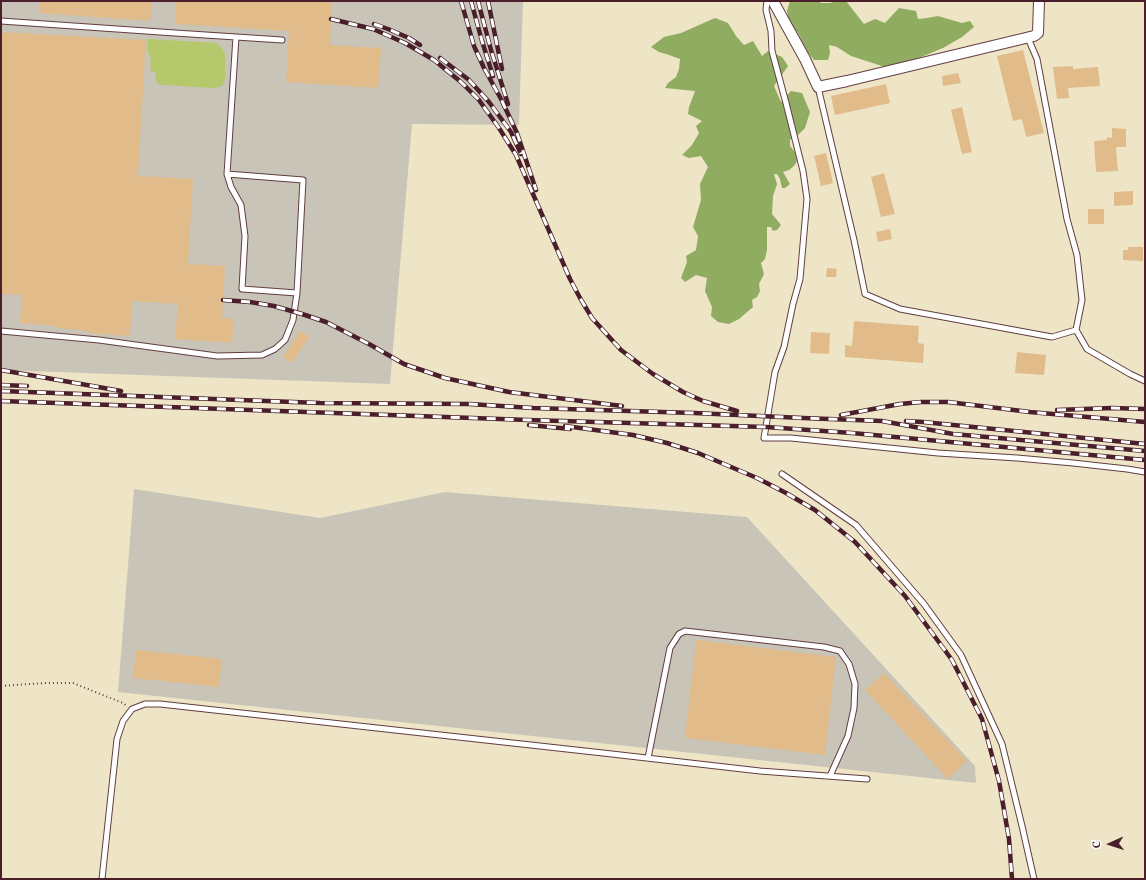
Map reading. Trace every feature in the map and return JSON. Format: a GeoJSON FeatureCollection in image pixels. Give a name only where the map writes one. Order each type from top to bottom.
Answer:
{"type":"FeatureCollection","features":[{"type":"Feature","properties":{"kind":"street"},"geometry":{"type":"LineString","coordinates":[[774,1],[818,87],[1034,36],[1038,33],[1039,1]]}},
{"type":"Feature","properties":{"kind":"lane"},"geometry":{"type":"LineString","coordinates":[[767,1],[766,10],[771,31],[772,51],[803,171],[807,199],[800,279],[784,347],[775,372],[764,438],[791,438],[938,453],[1073,463],[1145,472]]}},
{"type":"Feature","properties":{"kind":"lane"},"geometry":{"type":"LineString","coordinates":[[1,20],[282,40]]}},
{"type":"Feature","properties":{"kind":"lane"},"geometry":{"type":"LineString","coordinates":[[236,37],[227,174],[230,187],[241,205],[245,236],[242,289],[297,293]]}},
{"type":"Feature","properties":{"kind":"lane"},"geometry":{"type":"LineString","coordinates":[[1028,38],[1036,59],[1068,219],[1077,255],[1082,300],[1076,330],[1087,349],[1130,374],[1145,380]]}},
{"type":"Feature","properties":{"kind":"lane"},"geometry":{"type":"LineString","coordinates":[[818,87],[854,240],[865,294],[900,309],[1052,337],[1076,330]]}},
{"type":"Feature","properties":{"kind":"lane"},"geometry":{"type":"LineString","coordinates":[[1,331],[100,340],[217,356],[262,354],[275,349],[285,340],[293,320],[297,293],[303,180],[227,174]]}},
{"type":"Feature","properties":{"kind":"lane"},"geometry":{"type":"LineString","coordinates":[[782,474],[856,525],[924,604],[961,655],[1002,744],[1034,879]]}},
{"type":"Feature","properties":{"kind":"lane"},"geometry":{"type":"LineString","coordinates":[[648,758],[670,648],[679,634],[685,631],[824,647],[840,651],[849,664],[855,684],[854,708],[848,736],[830,776]]}},
{"type":"Feature","properties":{"kind":"lane"},"geometry":{"type":"LineString","coordinates":[[102,879],[117,739],[123,721],[132,709],[145,704],[160,704],[760,771],[867,779]]}},
{"type":"Feature","properties":{"kind":"path"},"geometry":{"type":"LineString","coordinates":[[1,686],[44,683],[73,683],[123,703],[132,709]]}},
{"type":"Feature","properties":{"kind":"shaded area"},"geometry":{"type":"Polygon","coordinates":[[[1,1],[523,1],[519,125],[412,124],[390,384],[1,370],[1,1]]]}},
{"type":"Feature","properties":{"kind":"shaded area"},"geometry":{"type":"Polygon","coordinates":[[[134,489],[320,518],[445,492],[747,517],[975,766],[976,783],[118,692],[134,489]]]}},
{"type":"Feature","properties":{"kind":"green space"},"geometry":{"type":"Polygon","coordinates":[[[790,1],[819,1],[821,3],[831,3],[833,1],[846,1],[864,24],[875,19],[885,23],[899,8],[916,11],[918,19],[938,16],[962,23],[970,21],[974,27],[962,37],[943,48],[909,62],[885,67],[851,56],[837,47],[829,45],[830,53],[828,60],[814,60],[807,51],[798,33],[789,23],[787,11],[790,1]]]}},
{"type":"Feature","properties":{"kind":"green space"},"geometry":{"type":"Polygon","coordinates":[[[715,18],[728,23],[744,45],[753,41],[762,56],[768,51],[782,57],[788,66],[774,86],[781,102],[791,91],[802,93],[810,112],[805,128],[793,140],[790,139],[790,146],[795,152],[797,161],[789,170],[783,172],[790,184],[785,188],[782,188],[780,179],[777,174],[774,174],[777,184],[773,196],[772,214],[781,225],[777,230],[773,231],[771,227],[767,227],[767,250],[765,259],[761,263],[764,274],[759,284],[760,291],[757,297],[752,300],[753,307],[739,319],[729,324],[718,322],[711,316],[712,307],[705,291],[707,278],[696,275],[685,282],[681,278],[687,262],[686,256],[696,250],[698,236],[693,227],[701,200],[700,184],[708,167],[701,156],[689,158],[682,155],[692,145],[699,133],[696,126],[702,121],[688,114],[695,91],[665,88],[668,83],[676,77],[680,59],[659,52],[651,47],[664,37],[681,33],[715,18]]]}},
{"type":"Feature","properties":{"kind":"green space"},"geometry":{"type":"Polygon","coordinates":[[[148,39],[217,43],[224,51],[225,56],[225,80],[222,86],[213,88],[157,84],[155,72],[151,72],[150,56],[147,47],[148,39]]]}},
{"type":"Feature","properties":{"kind":"building"},"geometry":{"type":"Polygon","coordinates":[[[40,1],[152,1],[150,21],[40,13],[40,1]]]}},
{"type":"Feature","properties":{"kind":"building"},"geometry":{"type":"Polygon","coordinates":[[[176,1],[332,1],[330,45],[381,48],[378,88],[286,82],[289,31],[175,24],[176,1]]]}},
{"type":"Feature","properties":{"kind":"building"},"geometry":{"type":"Polygon","coordinates":[[[1,32],[146,40],[138,176],[193,179],[188,264],[225,266],[222,318],[234,319],[232,343],[175,339],[178,304],[132,301],[130,336],[88,333],[88,331],[56,328],[56,326],[20,323],[22,295],[1,294],[1,32]]]}},
{"type":"Feature","properties":{"kind":"building"},"geometry":{"type":"Polygon","coordinates":[[[1023,50],[1044,133],[1026,137],[1022,119],[1013,121],[997,56],[1023,50]]]}},
{"type":"Feature","properties":{"kind":"building"},"geometry":{"type":"Polygon","coordinates":[[[1073,66],[1073,69],[1098,67],[1100,86],[1068,88],[1069,98],[1057,99],[1053,67],[1073,66]]]}},
{"type":"Feature","properties":{"kind":"building"},"geometry":{"type":"Polygon","coordinates":[[[958,73],[961,83],[943,86],[942,76],[958,73]]]}},
{"type":"Feature","properties":{"kind":"building"},"geometry":{"type":"Polygon","coordinates":[[[886,84],[890,103],[835,115],[831,96],[886,84]]]}},
{"type":"Feature","properties":{"kind":"building"},"geometry":{"type":"Polygon","coordinates":[[[962,107],[972,152],[962,154],[951,110],[962,107]]]}},
{"type":"Feature","properties":{"kind":"building"},"geometry":{"type":"Polygon","coordinates":[[[1112,128],[1126,129],[1126,147],[1116,147],[1118,171],[1096,172],[1094,141],[1107,140],[1107,137],[1112,138],[1112,128]]]}},
{"type":"Feature","properties":{"kind":"building"},"geometry":{"type":"Polygon","coordinates":[[[826,153],[833,183],[821,186],[814,156],[826,153]]]}},
{"type":"Feature","properties":{"kind":"building"},"geometry":{"type":"Polygon","coordinates":[[[884,173],[895,214],[881,217],[871,177],[884,173]]]}},
{"type":"Feature","properties":{"kind":"building"},"geometry":{"type":"Polygon","coordinates":[[[1133,191],[1133,205],[1114,206],[1114,192],[1133,191]]]}},
{"type":"Feature","properties":{"kind":"building"},"geometry":{"type":"Polygon","coordinates":[[[1088,209],[1104,209],[1104,224],[1088,224],[1088,209]]]}},
{"type":"Feature","properties":{"kind":"building"},"geometry":{"type":"Polygon","coordinates":[[[890,229],[892,239],[878,242],[876,232],[890,229]]]}},
{"type":"Feature","properties":{"kind":"building"},"geometry":{"type":"Polygon","coordinates":[[[1128,247],[1143,247],[1143,261],[1123,260],[1123,250],[1128,250],[1128,247]]]}},
{"type":"Feature","properties":{"kind":"building"},"geometry":{"type":"Polygon","coordinates":[[[827,268],[837,269],[836,277],[826,277],[827,268]]]}},
{"type":"Feature","properties":{"kind":"building"},"geometry":{"type":"Polygon","coordinates":[[[854,321],[919,326],[918,343],[924,344],[923,363],[845,357],[845,345],[852,346],[854,321]]]}},
{"type":"Feature","properties":{"kind":"building"},"geometry":{"type":"Polygon","coordinates":[[[300,331],[309,337],[292,363],[283,357],[300,331]]]}},
{"type":"Feature","properties":{"kind":"building"},"geometry":{"type":"Polygon","coordinates":[[[811,332],[830,333],[829,354],[810,353],[811,332]]]}},
{"type":"Feature","properties":{"kind":"building"},"geometry":{"type":"Polygon","coordinates":[[[1017,352],[1046,355],[1044,375],[1015,373],[1017,352]]]}},
{"type":"Feature","properties":{"kind":"building"},"geometry":{"type":"Polygon","coordinates":[[[696,640],[836,657],[825,755],[685,738],[696,640]]]}},
{"type":"Feature","properties":{"kind":"building"},"geometry":{"type":"Polygon","coordinates":[[[136,650],[222,659],[219,687],[133,678],[136,650]]]}},
{"type":"Feature","properties":{"kind":"building"},"geometry":{"type":"Polygon","coordinates":[[[884,673],[967,761],[948,779],[865,690],[884,673]]]}},
{"type":"Feature","properties":{"kind":"railway"},"geometry":{"type":"LineString","coordinates":[[461,1],[474,46],[517,133],[536,190]]}},
{"type":"Feature","properties":{"kind":"railway"},"geometry":{"type":"LineString","coordinates":[[471,1],[493,76]]}},
{"type":"Feature","properties":{"kind":"railway"},"geometry":{"type":"LineString","coordinates":[[478,1],[491,50],[508,104]]}},
{"type":"Feature","properties":{"kind":"railway"},"geometry":{"type":"LineString","coordinates":[[488,1],[502,69]]}},
{"type":"Feature","properties":{"kind":"railway"},"geometry":{"type":"LineString","coordinates":[[331,19],[373,29],[405,43],[434,60],[461,82],[479,100],[516,155],[570,279],[592,318],[621,350],[653,374],[683,392],[703,401],[737,411]]}},
{"type":"Feature","properties":{"kind":"railway"},"geometry":{"type":"LineString","coordinates":[[374,24],[409,38],[420,45]]}},
{"type":"Feature","properties":{"kind":"railway"},"geometry":{"type":"LineString","coordinates":[[440,58],[469,80],[489,102],[511,132],[521,154]]}},
{"type":"Feature","properties":{"kind":"railway"},"geometry":{"type":"LineString","coordinates":[[223,300],[274,306],[326,322],[404,364],[445,378],[509,392],[622,406]]}},
{"type":"Feature","properties":{"kind":"railway"},"geometry":{"type":"LineString","coordinates":[[1,370],[121,391]]}},
{"type":"Feature","properties":{"kind":"railway"},"geometry":{"type":"LineString","coordinates":[[1,385],[27,386]]}},
{"type":"Feature","properties":{"kind":"railway"},"geometry":{"type":"LineString","coordinates":[[1,391],[320,403],[469,404],[533,408],[882,421],[953,434],[1145,451]]}},
{"type":"Feature","properties":{"kind":"railway"},"geometry":{"type":"LineString","coordinates":[[1,401],[766,427],[852,433],[1145,460]]}},
{"type":"Feature","properties":{"kind":"railway"},"geometry":{"type":"LineString","coordinates":[[841,415],[900,404],[948,402],[1030,412],[1145,422]]}},
{"type":"Feature","properties":{"kind":"railway"},"geometry":{"type":"LineString","coordinates":[[1057,410],[1112,408],[1145,409]]}},
{"type":"Feature","properties":{"kind":"railway"},"geometry":{"type":"LineString","coordinates":[[906,421],[1145,444]]}},
{"type":"Feature","properties":{"kind":"railway"},"geometry":{"type":"LineString","coordinates":[[529,425],[570,429]]}},
{"type":"Feature","properties":{"kind":"railway"},"geometry":{"type":"LineString","coordinates":[[565,426],[633,435],[667,443],[698,453],[757,478],[786,493],[815,510],[855,542],[905,596],[952,660],[982,719],[999,781],[1009,839],[1012,879]]}}]}
